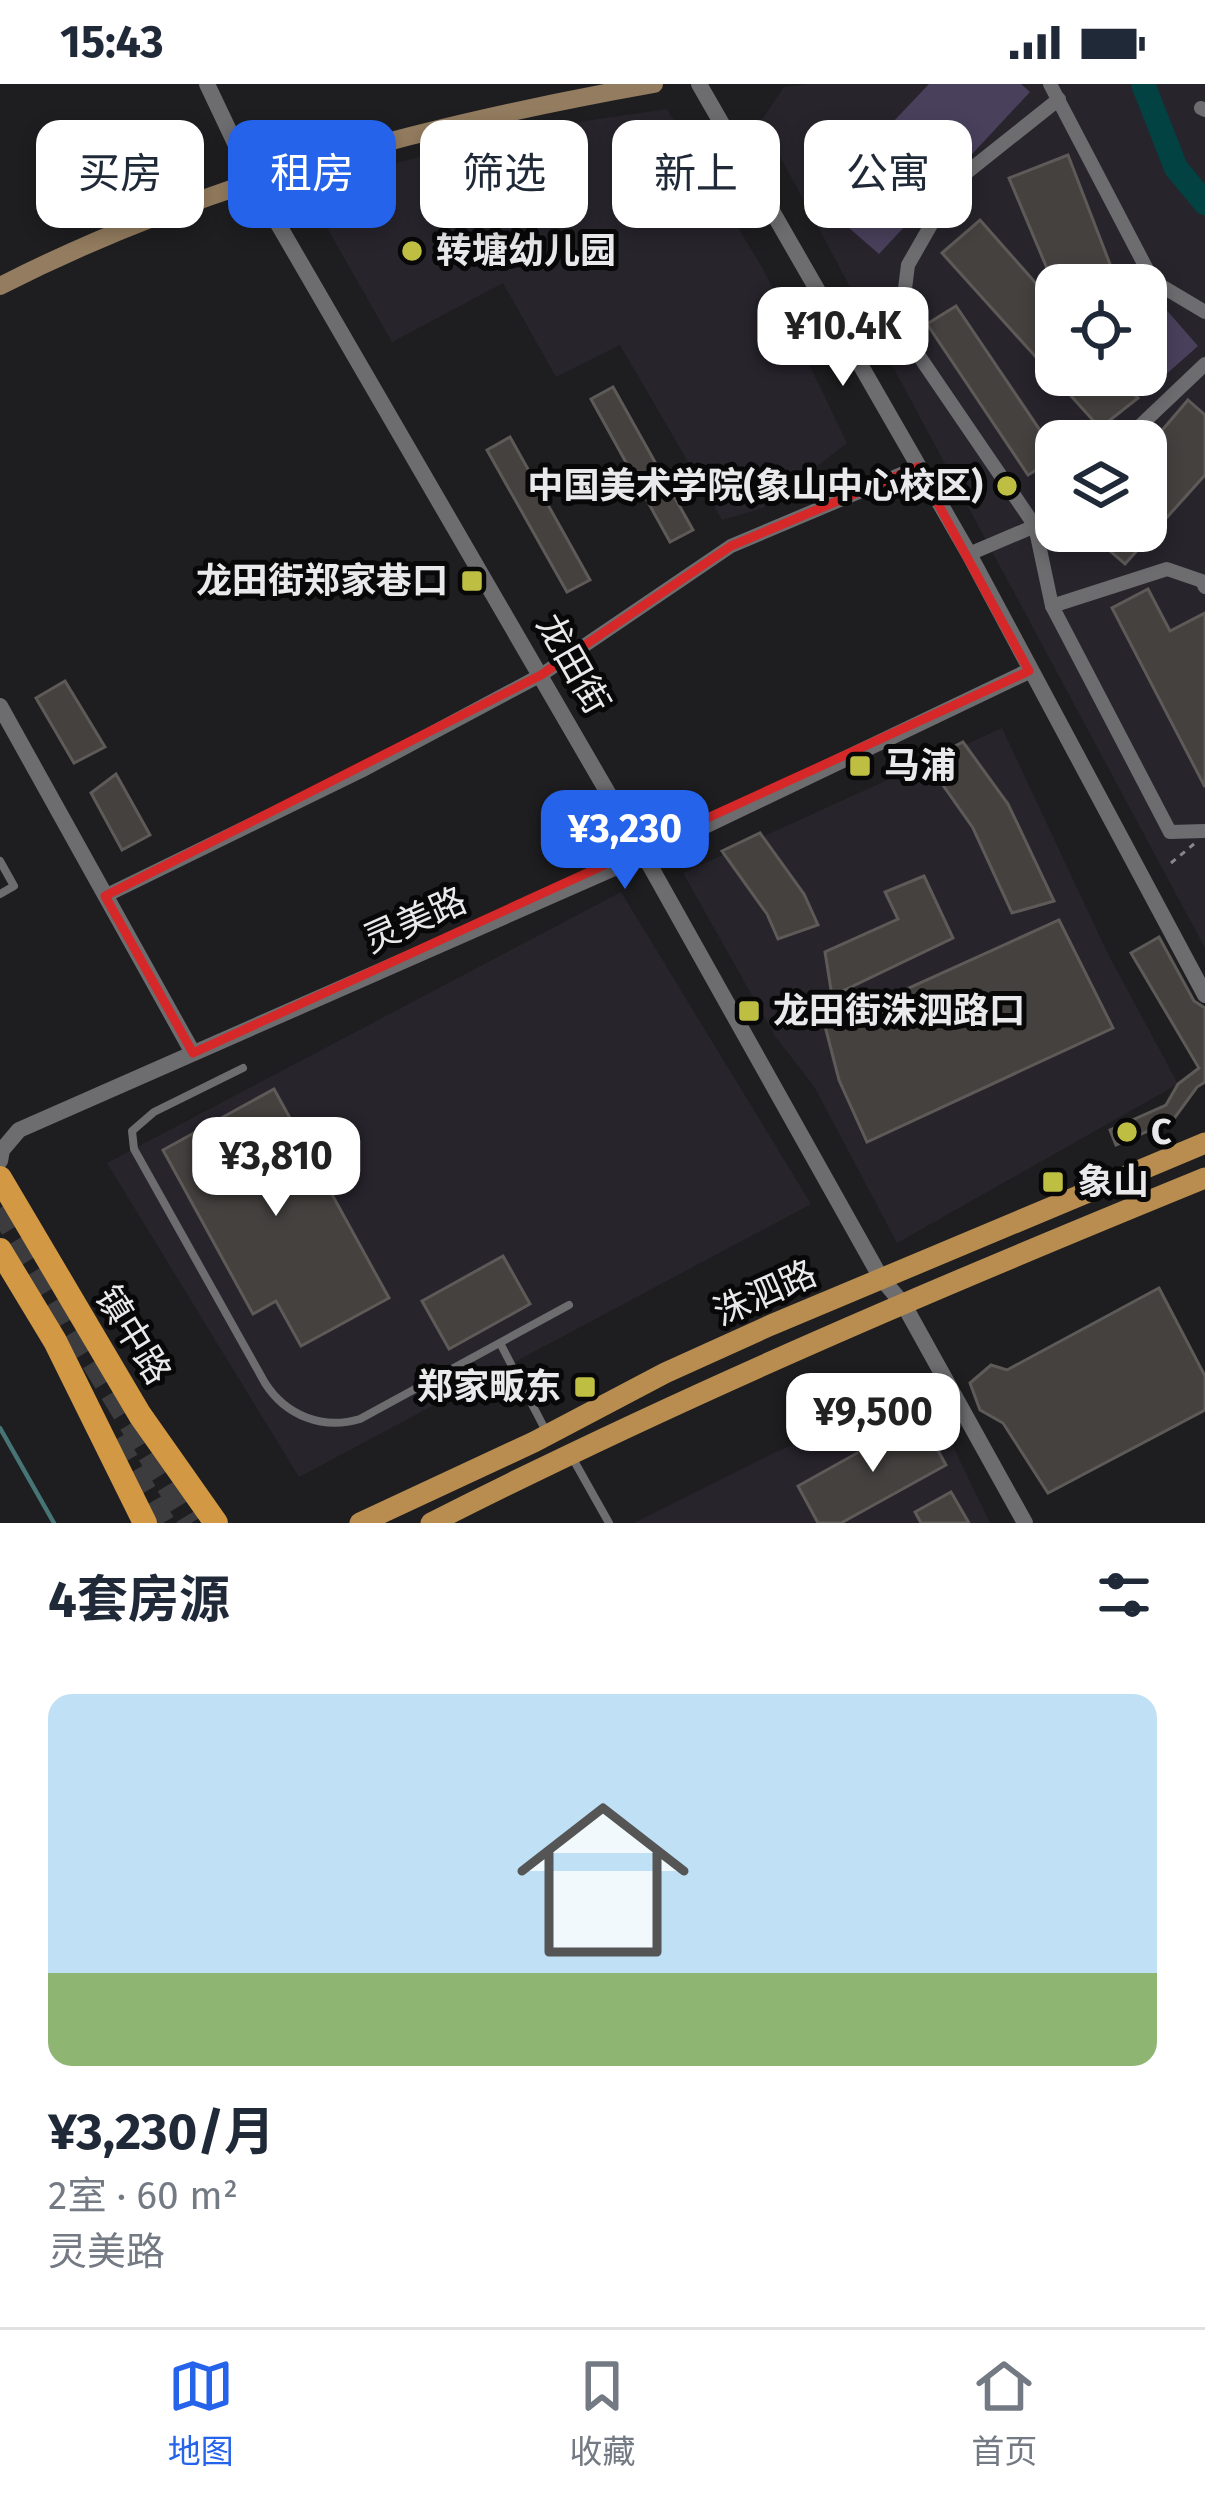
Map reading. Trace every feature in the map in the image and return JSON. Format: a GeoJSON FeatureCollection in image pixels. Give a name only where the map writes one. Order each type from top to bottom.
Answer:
{"type":"FeatureCollection","features":[{"type":"Feature","properties":{"kind":"highway","name":"镇中路"},"geometry":{"type":"LineString","coordinates":[[2,1180],[130,1398],[216,1523]]}},
{"type":"Feature","properties":{"kind":"highway","name":"镇中路"},"geometry":{"type":"LineString","coordinates":[[0,1250],[55,1341],[145,1523]]}},
{"type":"Feature","properties":{"kind":"main road"},"geometry":{"type":"LineString","coordinates":[[396,143],[654,84]]}},
{"type":"Feature","properties":{"kind":"main road"},"geometry":{"type":"LineString","coordinates":[[0,286],[70,250],[228,188]]}},
{"type":"Feature","properties":{"kind":"main road","name":"洙泗路"},"geometry":{"type":"LineString","coordinates":[[360,1523],[665,1373],[1205,1143]]}},
{"type":"Feature","properties":{"kind":"main road","name":"洙泗路"},"geometry":{"type":"LineString","coordinates":[[431,1523],[569,1453],[1205,1178]]}},
{"type":"Feature","properties":{"kind":"street","name":"龙田街"},"geometry":{"type":"LineString","coordinates":[[207,84],[228,128]]}},
{"type":"Feature","properties":{"kind":"street"},"geometry":{"type":"LineString","coordinates":[[699,84],[969,554],[1205,995]]}},
{"type":"Feature","properties":{"kind":"street"},"geometry":{"type":"LineString","coordinates":[[1050,84],[1139,264]]}},
{"type":"Feature","properties":{"kind":"street"},"geometry":{"type":"LineString","coordinates":[[969,554],[1035,526],[900,328],[908,265],[956,181],[1058,99]]}},
{"type":"Feature","properties":{"kind":"street","name":"龙田街"},"geometry":{"type":"LineString","coordinates":[[281,228],[644,855],[881,1278],[904,1305],[1025,1523]]}},
{"type":"Feature","properties":{"kind":"street"},"geometry":{"type":"LineString","coordinates":[[1167,293],[1205,312]]}},
{"type":"Feature","properties":{"kind":"street"},"geometry":{"type":"LineString","coordinates":[[1146,420],[1205,364]]}},
{"type":"Feature","properties":{"kind":"street"},"geometry":{"type":"LineString","coordinates":[[105,896],[361,771],[541,675],[731,546],[918,466]]}},
{"type":"Feature","properties":{"kind":"street"},"geometry":{"type":"LineString","coordinates":[[1041,552],[1052,606],[1170,832],[1205,833]]}},
{"type":"Feature","properties":{"kind":"street"},"geometry":{"type":"LineString","coordinates":[[1052,606],[1167,569],[1202,581],[1205,587]]}},
{"type":"Feature","properties":{"kind":"street","name":"灵美路"},"geometry":{"type":"LineString","coordinates":[[0,1161],[9,1129],[644,855],[1029,671]]}},
{"type":"Feature","properties":{"kind":"street"},"geometry":{"type":"LineString","coordinates":[[0,706],[194,1053]]}},
{"type":"Feature","properties":{"kind":"lane"},"geometry":{"type":"LineString","coordinates":[[0,862],[14,886],[0,894]]}},
{"type":"Feature","properties":{"kind":"lane"},"geometry":{"type":"LineString","coordinates":[[243,1068],[154,1112],[132,1131],[134,1149],[274,1397],[304,1417],[340,1425],[569,1305]]}},
{"type":"Feature","properties":{"kind":"lane"},"geometry":{"type":"LineString","coordinates":[[500,1343],[547,1435]]}},
{"type":"Feature","properties":{"kind":"lane"},"geometry":{"type":"LineString","coordinates":[[569,1453],[609,1523]]}},
{"type":"Feature","properties":{"kind":"path"},"geometry":{"type":"LineString","coordinates":[[1172,862],[1205,833]]}},
{"type":"Feature","properties":{"kind":"highlighted area"},"geometry":{"type":"Polygon","coordinates":[[[918,467],[1029,671],[193,1053],[105,896],[541,675],[731,546],[918,467]]]}},
{"type":"Feature","properties":{"kind":"shaded area","name":"中国美术学院(象山中心校区)"},"geometry":{"type":"Polygon","coordinates":[[[809,84],[1205,84],[1205,948],[818,228],[972,228],[972,120],[804,120],[804,201],[780,156],[780,120],[762,120],[784,87],[809,84]]]}},
{"type":"Feature","properties":{"kind":"shaded area"},"geometry":{"type":"Polygon","coordinates":[[[929,84],[1021,84],[1030,92],[972,154],[972,120],[895,120],[929,84]]]}},
{"type":"Feature","properties":{"kind":"shaded area"},"geometry":{"type":"Polygon","coordinates":[[[667,109],[674,120],[612,120],[612,228],[738,228],[847,443],[763,508],[722,520],[620,345],[556,377],[503,283],[392,342],[327,228],[396,228],[396,163],[420,157],[420,228],[471,228],[475,234],[472,228],[588,228],[588,121],[667,109]]]}},
{"type":"Feature","properties":{"kind":"shaded area"},"geometry":{"type":"Polygon","coordinates":[[[849,228],[903,228],[879,254],[849,228]]]}},
{"type":"Feature","properties":{"kind":"shaded area"},"geometry":{"type":"Polygon","coordinates":[[[1167,311],[1198,346],[1167,373],[1167,311]]]}},
{"type":"Feature","properties":{"kind":"shaded area"},"geometry":{"type":"Polygon","coordinates":[[[1002,728],[1107,952],[1178,1084],[897,1243],[815,1088],[775,1036],[683,873],[1002,728]]]}},
{"type":"Feature","properties":{"kind":"shaded area"},"geometry":{"type":"Polygon","coordinates":[[[621,892],[811,1204],[299,1477],[107,1163],[621,892]]]}},
{"type":"Feature","properties":{"kind":"shaded area"},"geometry":{"type":"Polygon","coordinates":[[[925,1388],[990,1523],[634,1523],[776,1452],[925,1388]]]}},
{"type":"Feature","properties":{"kind":"building"},"geometry":{"type":"Polygon","coordinates":[[[1068,155],[1110,264],[1045,264],[1009,178],[1068,155]]]}},
{"type":"Feature","properties":{"kind":"building"},"geometry":{"type":"Polygon","coordinates":[[[980,220],[1035,282],[1035,356],[942,253],[980,220]]]}},
{"type":"Feature","properties":{"kind":"building"},"geometry":{"type":"Polygon","coordinates":[[[956,306],[1035,423],[1035,471],[1028,475],[927,324],[956,306]]]}},
{"type":"Feature","properties":{"kind":"building"},"geometry":{"type":"Polygon","coordinates":[[[613,387],[693,530],[670,542],[591,399],[613,387]]]}},
{"type":"Feature","properties":{"kind":"building"},"geometry":{"type":"Polygon","coordinates":[[[1071,396],[1138,398],[1110,420],[1093,420],[1071,396]]]}},
{"type":"Feature","properties":{"kind":"building"},"geometry":{"type":"Polygon","coordinates":[[[1188,400],[1205,415],[1205,475],[1167,517],[1167,424],[1188,400]]]}},
{"type":"Feature","properties":{"kind":"building"},"geometry":{"type":"Polygon","coordinates":[[[510,437],[590,580],[567,592],[487,450],[510,437]]]}},
{"type":"Feature","properties":{"kind":"building"},"geometry":{"type":"Polygon","coordinates":[[[1111,552],[1136,552],[1125,564],[1111,552]]]}},
{"type":"Feature","properties":{"kind":"building"},"geometry":{"type":"Polygon","coordinates":[[[1148,589],[1170,631],[1205,613],[1205,787],[1112,608],[1148,589]]]}},
{"type":"Feature","properties":{"kind":"building"},"geometry":{"type":"Polygon","coordinates":[[[65,681],[105,747],[74,763],[36,698],[65,681]]]}},
{"type":"Feature","properties":{"kind":"building"},"geometry":{"type":"Polygon","coordinates":[[[963,742],[1008,804],[1054,901],[1012,913],[973,828],[926,761],[963,742]]]}},
{"type":"Feature","properties":{"kind":"building"},"geometry":{"type":"Polygon","coordinates":[[[116,774],[150,835],[122,850],[91,793],[116,774]]]}},
{"type":"Feature","properties":{"kind":"building"},"geometry":{"type":"Polygon","coordinates":[[[760,833],[804,894],[818,925],[778,939],[767,914],[722,851],[760,833]]]}},
{"type":"Feature","properties":{"kind":"building"},"geometry":{"type":"Polygon","coordinates":[[[924,876],[953,938],[832,996],[825,952],[898,919],[885,892],[924,876]]]}},
{"type":"Feature","properties":{"kind":"building"},"geometry":{"type":"Polygon","coordinates":[[[1059,920],[1113,1028],[867,1142],[839,1080],[825,1026],[1059,920]]]}},
{"type":"Feature","properties":{"kind":"building"},"geometry":{"type":"Polygon","coordinates":[[[1159,937],[1194,1001],[1205,1008],[1205,1082],[1173,1120],[1116,1145],[1110,1130],[1166,1105],[1178,1084],[1199,1068],[1131,953],[1159,937]]]}},
{"type":"Feature","properties":{"kind":"building"},"geometry":{"type":"Polygon","coordinates":[[[274,1089],[389,1298],[301,1346],[276,1301],[253,1314],[163,1150],[274,1089]]]}},
{"type":"Feature","properties":{"kind":"building"},"geometry":{"type":"Polygon","coordinates":[[[503,1256],[530,1304],[449,1349],[422,1301],[503,1256]]]}},
{"type":"Feature","properties":{"kind":"building"},"geometry":{"type":"Polygon","coordinates":[[[1159,1288],[1205,1376],[1205,1410],[1048,1493],[1003,1423],[980,1410],[970,1383],[991,1365],[1007,1370],[1159,1288]]]}},
{"type":"Feature","properties":{"kind":"building"},"geometry":{"type":"Polygon","coordinates":[[[920,1418],[946,1465],[841,1523],[818,1523],[798,1486],[920,1418]]]}},
{"type":"Feature","properties":{"kind":"building"},"geometry":{"type":"Polygon","coordinates":[[[951,1492],[969,1523],[921,1523],[915,1512],[951,1492]]]}},
{"type":"Feature","properties":{"kind":"waterway"},"geometry":{"type":"LineString","coordinates":[[1143,84],[1176,168],[1205,203]]}},
{"type":"Feature","properties":{"kind":"waterway"},"geometry":{"type":"LineString","coordinates":[[0,1428],[54,1523]]}},
{"type":"Feature","properties":{"kind":"tunnel"},"geometry":{"type":"LineString","coordinates":[[0,1208],[191,1523]]}},
{"type":"Feature","properties":{"kind":"tunnel"},"geometry":{"type":"LineString","coordinates":[[115,1440],[163,1523]]}},
{"type":"Feature","properties":{"kind":"place","name":"转塘幼儿园"},"geometry":{"type":"Point","coordinates":[412,251]}},
{"type":"Feature","properties":{"kind":"place","name":"中国美术学院(象山中心校区)"},"geometry":{"type":"Point","coordinates":[1007,486]}},
{"type":"Feature","properties":{"kind":"place","name":"龙田街郑家巷口"},"geometry":{"type":"Point","coordinates":[472,581]}},
{"type":"Feature","properties":{"kind":"place","name":"马浦"},"geometry":{"type":"Point","coordinates":[860,766]}},
{"type":"Feature","properties":{"kind":"place","name":"龙田街洙泗路口"},"geometry":{"type":"Point","coordinates":[749,1011]}},
{"type":"Feature","properties":{"kind":"place","name":"C"},"geometry":{"type":"Point","coordinates":[1127,1132]}},
{"type":"Feature","properties":{"kind":"place","name":"象山"},"geometry":{"type":"Point","coordinates":[1053,1182]}},
{"type":"Feature","properties":{"kind":"place","name":"郑家畈东"},"geometry":{"type":"Point","coordinates":[585,1387]}}]}
